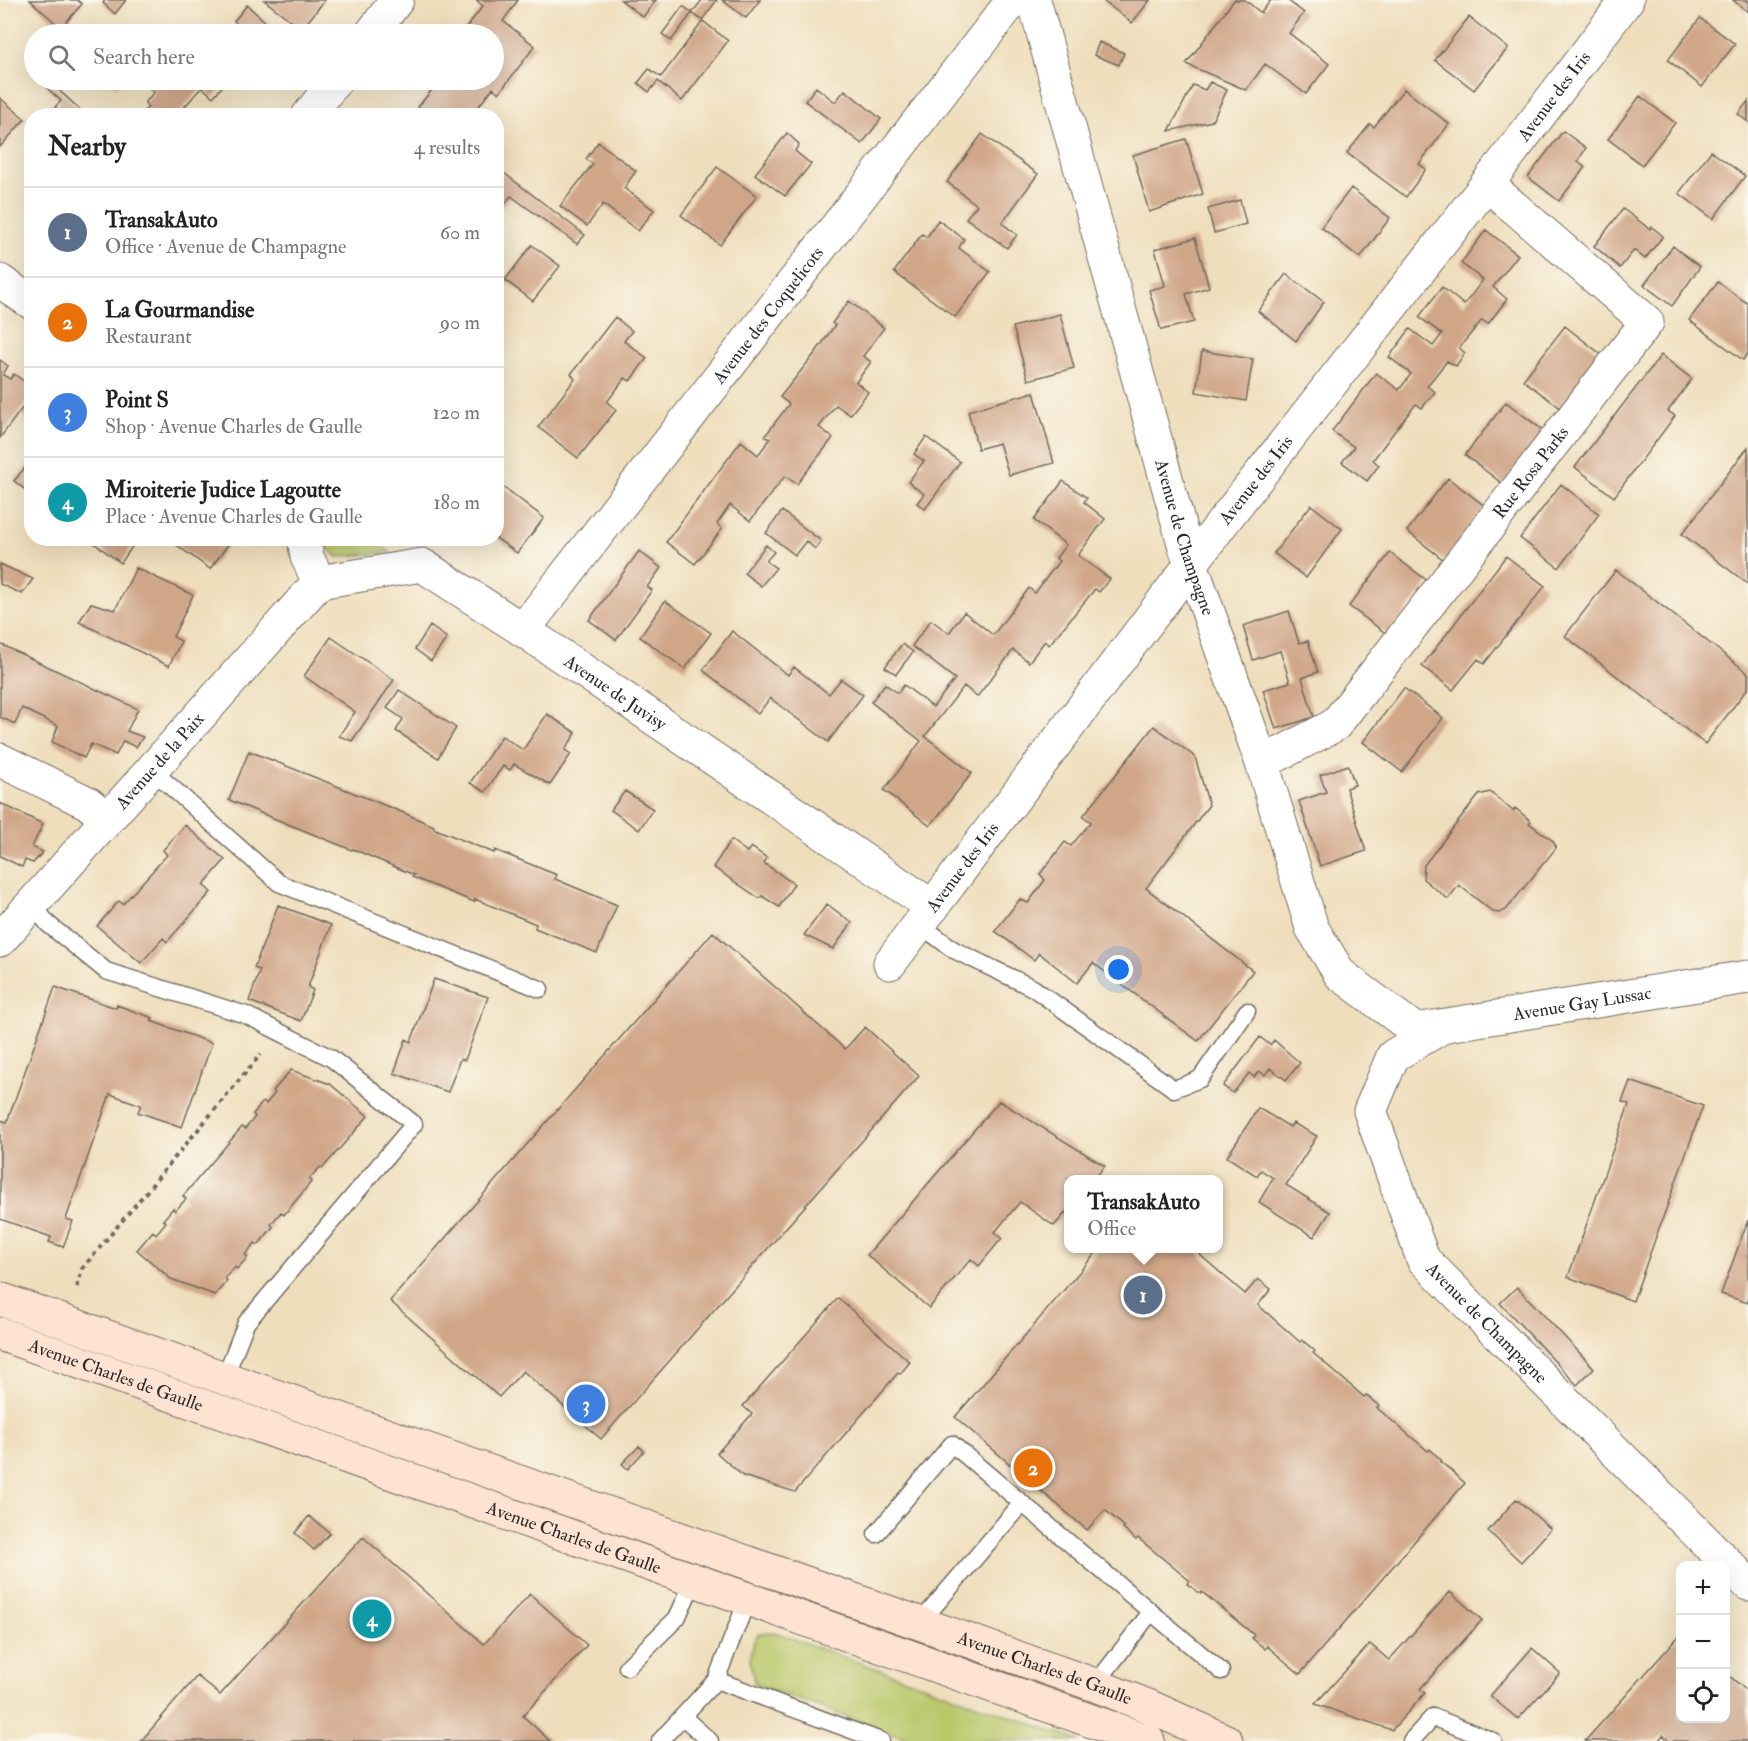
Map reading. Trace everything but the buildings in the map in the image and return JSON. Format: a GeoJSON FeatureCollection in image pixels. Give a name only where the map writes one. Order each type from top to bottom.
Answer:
{"type":"FeatureCollection","features":[{"type":"Feature","properties":{"kind":"main road","name":"Avenue Charles de Gaulle"},"geometry":{"type":"LineString","coordinates":[[0,1299],[1095,1685],[1226,1741]]}},
{"type":"Feature","properties":{"kind":"main road","name":"Avenue Charles de Gaulle"},"geometry":{"type":"LineString","coordinates":[[0,1317],[139,1365],[183,1364]]}},
{"type":"Feature","properties":{"kind":"main road","name":"Avenue Charles de Gaulle"},"geometry":{"type":"LineString","coordinates":[[0,1334],[696,1576],[720,1570],[755,1593],[1142,1740]]}},
{"type":"Feature","properties":{"kind":"main road"},"geometry":{"type":"LineString","coordinates":[[300,1440],[311,1427],[375,1450],[425,1450]]}},
{"type":"Feature","properties":{"kind":"main road"},"geometry":{"type":"LineString","coordinates":[[755,1593],[837,1612],[906,1619]]}},
{"type":"Feature","properties":{"kind":"street"},"geometry":{"type":"LineString","coordinates":[[379,24],[398,0]]}},
{"type":"Feature","properties":{"kind":"street","name":"Avenue des Coquelicots"},"geometry":{"type":"LineString","coordinates":[[523,630],[1013,0]]}},
{"type":"Feature","properties":{"kind":"street","name":"Avenue de Champagne"},"geometry":{"type":"LineString","coordinates":[[1034,0],[1191,566],[1262,763],[1312,928],[1340,974],[1430,1027],[1393,1056],[1370,1111],[1423,1259],[1748,1584]]}},
{"type":"Feature","properties":{"kind":"street","name":"Avenue des Iris"},"geometry":{"type":"LineString","coordinates":[[890,963],[1191,566],[1627,0]]}},
{"type":"Feature","properties":{"kind":"street"},"geometry":{"type":"LineString","coordinates":[[314,108],[328,90]]}},
{"type":"Feature","properties":{"kind":"street","name":"Rue Rosa Parks"},"geometry":{"type":"LineString","coordinates":[[1262,763],[1335,725],[1647,322],[1487,184]]}},
{"type":"Feature","properties":{"kind":"street"},"geometry":{"type":"LineString","coordinates":[[0,281],[24,298]]}},
{"type":"Feature","properties":{"kind":"street"},"geometry":{"type":"LineString","coordinates":[[305,546],[307,557],[319,582]]}},
{"type":"Feature","properties":{"kind":"street","name":"Avenue de Juvisy"},"geometry":{"type":"LineString","coordinates":[[319,582],[422,565],[523,630],[926,916]]}},
{"type":"Feature","properties":{"kind":"street","name":"Avenue de la Paix"},"geometry":{"type":"LineString","coordinates":[[0,940],[319,582]]}},
{"type":"Feature","properties":{"kind":"street"},"geometry":{"type":"LineString","coordinates":[[0,760],[88,803],[107,819]]}},
{"type":"Feature","properties":{"kind":"street","name":"Avenue Gay Lussac"},"geometry":{"type":"LineString","coordinates":[[1430,1027],[1748,977]]}},
{"type":"Feature","properties":{"kind":"lane"},"geometry":{"type":"LineString","coordinates":[[151,769],[279,883],[540,988]]}},
{"type":"Feature","properties":{"kind":"lane"},"geometry":{"type":"LineString","coordinates":[[32,904],[48,924],[106,971],[246,1016],[330,1058],[414,1124],[246,1323],[224,1378]]}},
{"type":"Feature","properties":{"kind":"lane"},"geometry":{"type":"LineString","coordinates":[[926,916],[954,950],[1033,988],[1174,1089],[1200,1079],[1247,1011]]}},
{"type":"Feature","properties":{"kind":"lane"},"geometry":{"type":"LineString","coordinates":[[876,1534],[952,1444],[1221,1671]]}},
{"type":"Feature","properties":{"kind":"lane"},"geometry":{"type":"LineString","coordinates":[[906,1619],[1022,1503]]}},
{"type":"Feature","properties":{"kind":"lane"},"geometry":{"type":"LineString","coordinates":[[627,1667],[677,1618],[696,1576]]}},
{"type":"Feature","properties":{"kind":"lane"},"geometry":{"type":"LineString","coordinates":[[660,1741],[716,1680],[755,1593]]}},
{"type":"Feature","properties":{"kind":"lane"},"geometry":{"type":"LineString","coordinates":[[1095,1685],[1151,1612]]}},
{"type":"Feature","properties":{"kind":"lane"},"geometry":{"type":"LineString","coordinates":[[716,1680],[880,1741]]}},
{"type":"Feature","properties":{"kind":"lane"},"geometry":{"type":"LineString","coordinates":[[683,1717],[710,1741]]}},
{"type":"Feature","properties":{"kind":"lane"},"geometry":{"type":"LineString","coordinates":[[1411,1741],[1433,1717],[1493,1741]]}},
{"type":"Feature","properties":{"kind":"path"},"geometry":{"type":"LineString","coordinates":[[66,1322],[82,1269],[268,1046],[284,1035]]}},
{"type":"Feature","properties":{"kind":"green space"},"geometry":{"type":"Polygon","coordinates":[[[324,546],[381,546],[390,552],[338,557],[324,546]]]}},
{"type":"Feature","properties":{"kind":"green space"},"geometry":{"type":"Polygon","coordinates":[[[774,1632],[1080,1741],[914,1741],[755,1684],[751,1664],[752,1645],[759,1633],[774,1632]]]}},
{"type":"Feature","properties":{"kind":"place","name":"TransakAuto"},"geometry":{"type":"Point","coordinates":[1143,1295]}},
{"type":"Feature","properties":{"kind":"place","name":"Point S"},"geometry":{"type":"Point","coordinates":[586,1404]}},
{"type":"Feature","properties":{"kind":"place","name":"La Gourmandise"},"geometry":{"type":"Point","coordinates":[1033,1468]}},
{"type":"Feature","properties":{"kind":"place","name":"Miroiterie Judice Lagoutte"},"geometry":{"type":"Point","coordinates":[372,1619]}}]}
